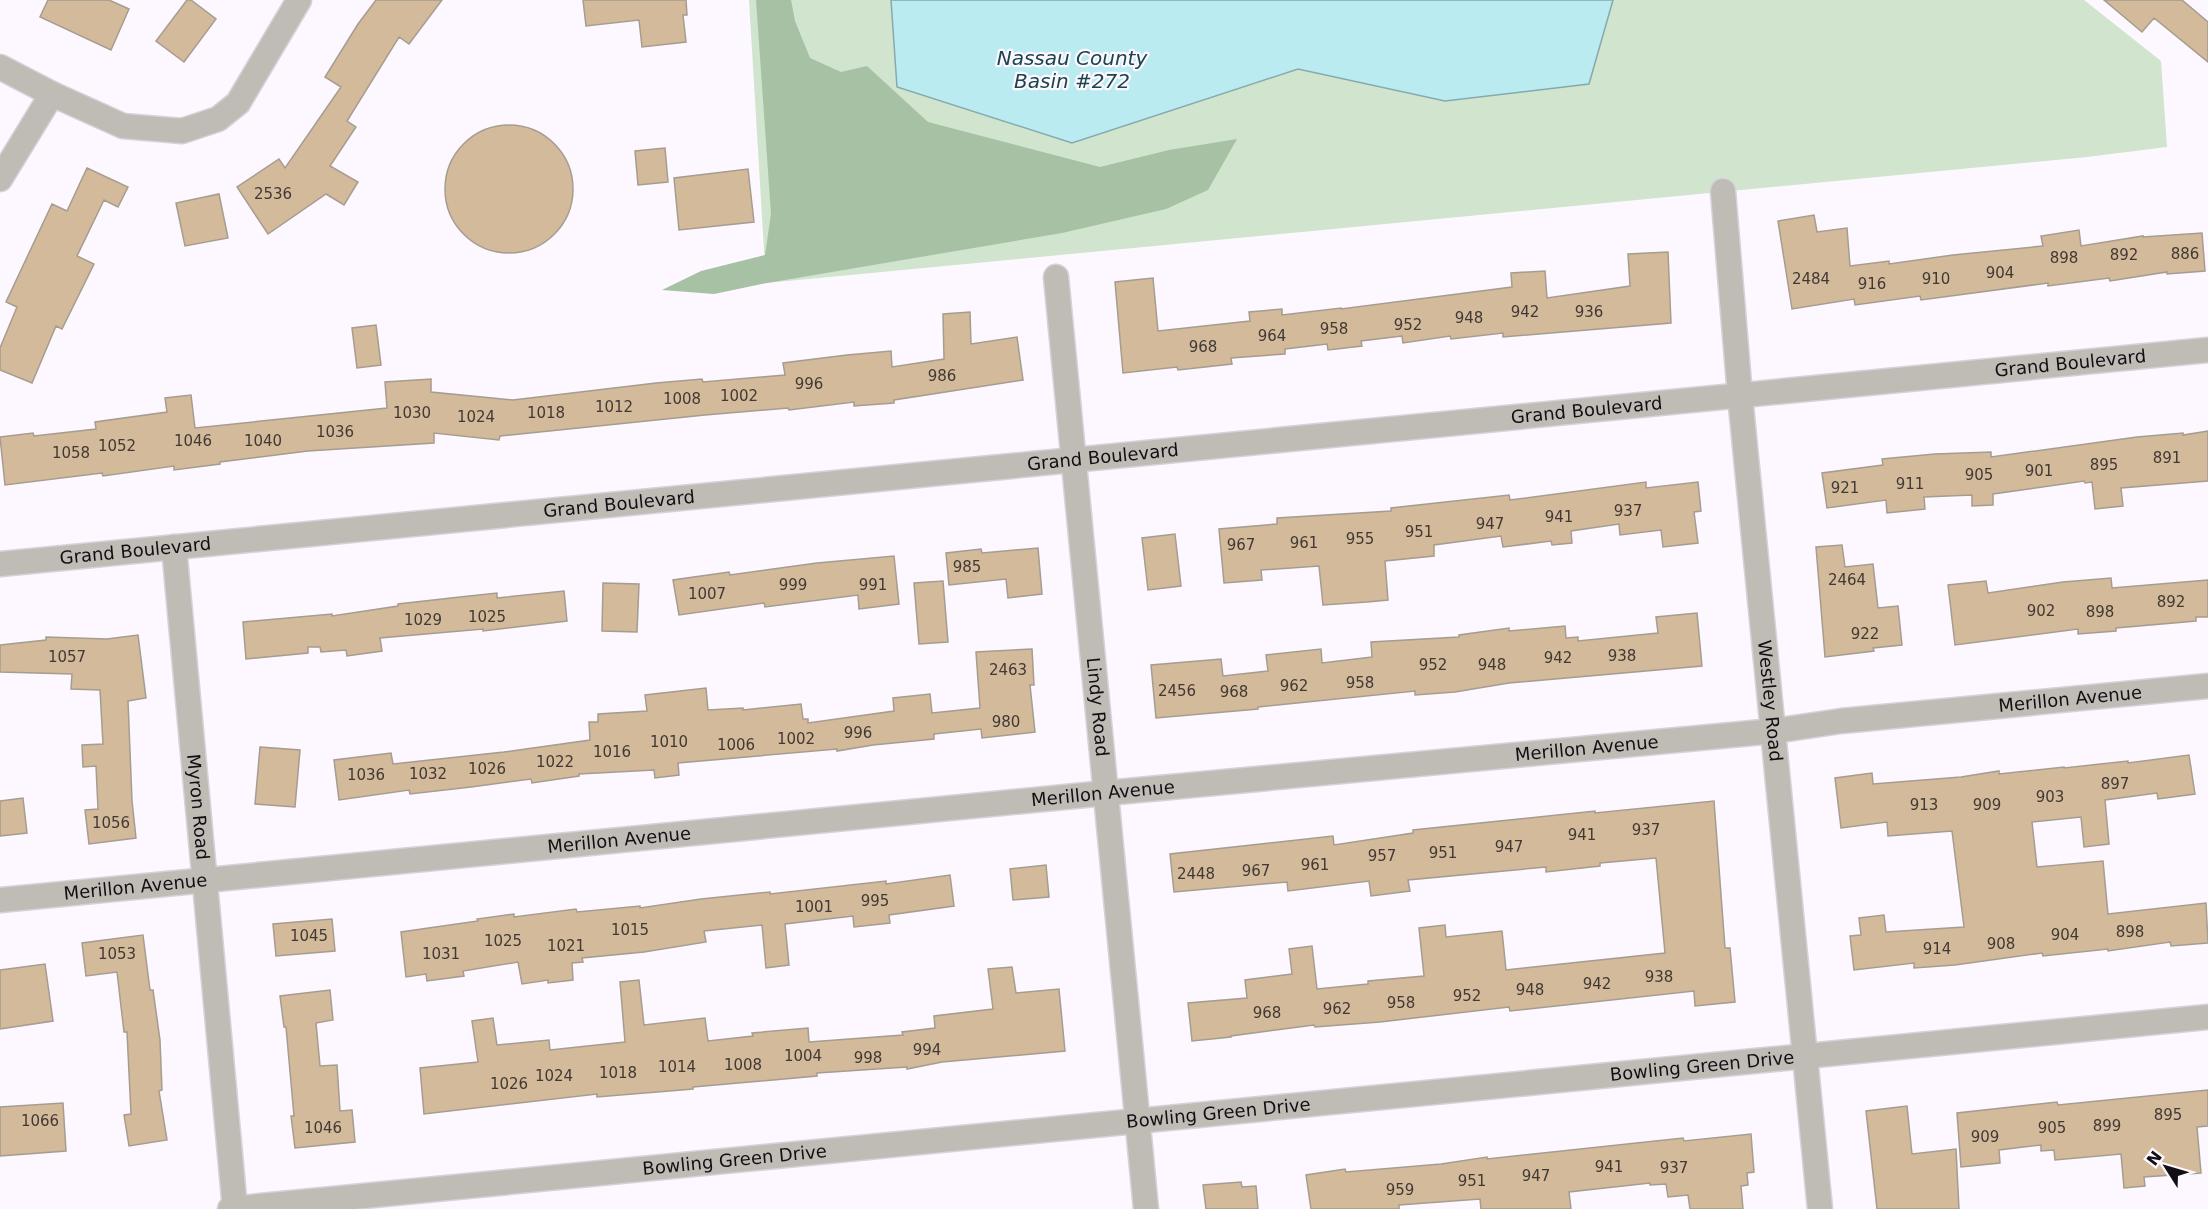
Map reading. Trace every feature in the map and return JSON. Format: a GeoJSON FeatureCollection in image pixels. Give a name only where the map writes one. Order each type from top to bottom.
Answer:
{"type":"FeatureCollection","features":[{"type":"Feature","properties":{"kind":"street"},"geometry":{"type":"LineString","coordinates":[[0,67],[52,94],[123,126],[182,131],[218,119],[238,103],[299,0]]}},
{"type":"Feature","properties":{"kind":"street"},"geometry":{"type":"LineString","coordinates":[[0,179],[52,94]]}},
{"type":"Feature","properties":{"kind":"street","name":"Westley Road"},"geometry":{"type":"LineString","coordinates":[[1723,191],[1740,396],[1820,1209]]}},
{"type":"Feature","properties":{"kind":"street","name":"Lindy Road"},"geometry":{"type":"LineString","coordinates":[[1056,277],[1146,1209]]}},
{"type":"Feature","properties":{"kind":"street","name":"Grand Boulevard"},"geometry":{"type":"LineString","coordinates":[[0,564],[2208,350]]}},
{"type":"Feature","properties":{"kind":"street","name":"Myron Road"},"geometry":{"type":"LineString","coordinates":[[174,547],[235,1209]]}},
{"type":"Feature","properties":{"kind":"street","name":"Merillon Avenue"},"geometry":{"type":"LineString","coordinates":[[0,900],[1774,731],[1841,721],[2208,686]]}},
{"type":"Feature","properties":{"kind":"street","name":"Bowling Green Drive"},"geometry":{"type":"LineString","coordinates":[[230,1209],[2208,1017]]}},
{"type":"Feature","properties":{"kind":"green space","name":"Nassau County Basin #272"},"geometry":{"type":"Polygon","coordinates":[[[749,0],[2084,0],[2161,61],[2167,147],[2087,157],[766,283],[749,0]]]}},
{"type":"Feature","properties":{"kind":"green space"},"geometry":{"type":"Polygon","coordinates":[[[756,0],[791,0],[795,21],[810,58],[841,72],[867,66],[928,122],[1100,167],[1169,150],[1237,139],[1208,190],[1166,209],[1062,233],[714,294],[662,290],[701,271],[765,255],[771,214],[756,0]]]}},
{"type":"Feature","properties":{"kind":"water","name":"Nassau County Basin #272"},"geometry":{"type":"Polygon","coordinates":[[[891,0],[1613,0],[1589,84],[1445,101],[1298,69],[1072,143],[897,87],[891,0]]]}},
{"type":"Feature","properties":{"kind":"building"},"geometry":{"type":"Polygon","coordinates":[[[48,0],[109,0],[129,9],[111,50],[40,17],[48,0]]]}},
{"type":"Feature","properties":{"kind":"building"},"geometry":{"type":"Polygon","coordinates":[[[187,0],[191,0],[216,19],[184,62],[156,41],[187,0]]]}},
{"type":"Feature","properties":{"kind":"building"},"geometry":{"type":"Polygon","coordinates":[[[376,0],[442,0],[409,44],[399,37],[347,121],[356,127],[330,166],[358,182],[344,205],[326,194],[268,234],[237,187],[279,159],[285,168],[341,87],[325,77],[376,0]]]}},
{"type":"Feature","properties":{"kind":"building"},"geometry":{"type":"Polygon","coordinates":[[[583,0],[686,0],[687,15],[683,15],[686,42],[642,47],[639,20],[586,26],[583,0]]]}},
{"type":"Feature","properties":{"kind":"building"},"geometry":{"type":"Polygon","coordinates":[[[2104,0],[2182,0],[2208,22],[2208,62],[2154,18],[2142,32],[2104,0]]]}},
{"type":"Feature","properties":{"kind":"building"},"geometry":{"type":"Polygon","coordinates":[[[509,125],[533,130],[554,144],[568,165],[573,189],[568,213],[554,234],[533,248],[509,253],[485,248],[464,234],[450,213],[445,189],[450,165],[464,144],[485,130],[509,125]]]}},
{"type":"Feature","properties":{"kind":"building"},"geometry":{"type":"Polygon","coordinates":[[[665,148],[668,182],[638,185],[635,151],[665,148]]]}},
{"type":"Feature","properties":{"kind":"building"},"geometry":{"type":"Polygon","coordinates":[[[87,168],[128,187],[118,207],[104,200],[77,256],[94,264],[62,329],[56,326],[32,383],[0,370],[0,348],[17,307],[6,302],[52,204],[67,211],[87,168]]]}},
{"type":"Feature","properties":{"kind":"building"},"geometry":{"type":"Polygon","coordinates":[[[748,169],[754,222],[679,230],[674,178],[748,169]]]}},
{"type":"Feature","properties":{"kind":"building"},"geometry":{"type":"Polygon","coordinates":[[[219,194],[228,238],[185,246],[176,203],[219,194]]]}},
{"type":"Feature","properties":{"kind":"building"},"geometry":{"type":"Polygon","coordinates":[[[1814,215],[1817,232],[1847,228],[1850,266],[1889,261],[1889,264],[2043,246],[2041,236],[2079,230],[2081,246],[2143,236],[2202,233],[2205,271],[2167,274],[2167,272],[2110,281],[2109,278],[2048,286],[2048,283],[1921,300],[1920,296],[1855,305],[1854,299],[1792,309],[1778,221],[1814,215]]]}},
{"type":"Feature","properties":{"kind":"building"},"geometry":{"type":"Polygon","coordinates":[[[1668,252],[1671,323],[1503,337],[1503,333],[1451,339],[1450,336],[1403,343],[1402,336],[1361,341],[1362,346],[1328,350],[1327,344],[1285,349],[1285,354],[1231,358],[1232,364],[1123,373],[1115,282],[1153,278],[1158,331],[1250,321],[1249,312],[1282,309],[1282,315],[1512,287],[1511,273],[1545,271],[1547,298],[1630,286],[1628,254],[1668,252]]]}},
{"type":"Feature","properties":{"kind":"building"},"geometry":{"type":"Polygon","coordinates":[[[970,312],[971,344],[1017,337],[1023,380],[894,400],[894,403],[854,406],[854,402],[789,410],[788,408],[705,415],[500,436],[499,440],[434,433],[434,443],[308,451],[174,470],[174,466],[103,476],[102,473],[5,485],[0,437],[33,433],[34,436],[96,429],[95,422],[167,412],[165,398],[191,395],[195,428],[387,408],[385,382],[431,379],[431,392],[513,400],[656,383],[702,379],[703,382],[785,375],[783,363],[891,351],[892,367],[944,359],[943,314],[970,312]]]}},
{"type":"Feature","properties":{"kind":"building"},"geometry":{"type":"Polygon","coordinates":[[[376,325],[381,365],[357,368],[352,328],[376,325]]]}},
{"type":"Feature","properties":{"kind":"building"},"geometry":{"type":"Polygon","coordinates":[[[2208,431],[2208,481],[2121,488],[2123,506],[2095,509],[2092,482],[2085,483],[2084,481],[1993,494],[1993,505],[1972,506],[1972,495],[1924,497],[1925,509],[1887,513],[1886,500],[1827,508],[1822,473],[1883,465],[1882,459],[1991,452],[1991,457],[2137,437],[2183,433],[2183,435],[2208,431]]]}},
{"type":"Feature","properties":{"kind":"building"},"geometry":{"type":"Polygon","coordinates":[[[1646,482],[1646,488],[1698,482],[1701,511],[1694,512],[1698,543],[1663,547],[1661,530],[1620,535],[1619,524],[1571,531],[1572,543],[1552,545],[1551,541],[1503,547],[1501,536],[1434,545],[1434,556],[1385,561],[1388,600],[1367,602],[1323,605],[1319,566],[1261,570],[1262,580],[1224,583],[1219,529],[1277,524],[1277,518],[1391,511],[1391,508],[1509,495],[1510,500],[1646,482]]]}},
{"type":"Feature","properties":{"kind":"building"},"geometry":{"type":"Polygon","coordinates":[[[1175,534],[1181,586],[1148,590],[1142,538],[1175,534]]]}},
{"type":"Feature","properties":{"kind":"building"},"geometry":{"type":"Polygon","coordinates":[[[1842,545],[1845,567],[1873,564],[1878,608],[1898,606],[1902,645],[1825,657],[1816,547],[1842,545]]]}},
{"type":"Feature","properties":{"kind":"building"},"geometry":{"type":"Polygon","coordinates":[[[1038,548],[1042,594],[1008,598],[1006,579],[949,585],[946,553],[981,549],[982,553],[1038,548]]]}},
{"type":"Feature","properties":{"kind":"building"},"geometry":{"type":"Polygon","coordinates":[[[894,556],[899,604],[859,609],[858,595],[765,607],[764,603],[679,615],[673,580],[729,572],[730,575],[817,563],[894,556]]]}},
{"type":"Feature","properties":{"kind":"building"},"geometry":{"type":"Polygon","coordinates":[[[2111,578],[2112,588],[2208,580],[2208,617],[2196,617],[2196,621],[2116,628],[2116,631],[2078,634],[2078,629],[1955,645],[1948,585],[1986,581],[1988,593],[2063,582],[2111,578]]]}},
{"type":"Feature","properties":{"kind":"building"},"geometry":{"type":"Polygon","coordinates":[[[943,581],[948,642],[919,644],[914,583],[943,581]]]}},
{"type":"Feature","properties":{"kind":"building"},"geometry":{"type":"Polygon","coordinates":[[[603,583],[639,584],[637,632],[602,631],[603,583]]]}},
{"type":"Feature","properties":{"kind":"building"},"geometry":{"type":"Polygon","coordinates":[[[564,591],[567,621],[483,631],[483,629],[380,638],[382,651],[347,656],[346,650],[321,652],[320,647],[308,647],[308,653],[246,659],[243,622],[332,614],[332,616],[398,606],[398,604],[497,593],[497,598],[564,591]]]}},
{"type":"Feature","properties":{"kind":"building"},"geometry":{"type":"Polygon","coordinates":[[[1697,613],[1702,666],[1509,683],[1455,692],[1415,695],[1415,691],[1156,718],[1151,665],[1221,659],[1223,676],[1268,671],[1266,655],[1321,649],[1322,663],[1372,657],[1371,642],[1459,637],[1459,635],[1509,628],[1509,631],[1565,626],[1566,638],[1578,637],[1578,641],[1658,633],[1656,617],[1697,613]]]}},
{"type":"Feature","properties":{"kind":"building"},"geometry":{"type":"Polygon","coordinates":[[[138,635],[146,698],[128,701],[132,801],[136,838],[89,844],[85,810],[98,809],[96,766],[83,767],[82,745],[103,744],[100,690],[71,689],[72,674],[0,672],[0,645],[46,640],[46,637],[107,639],[138,635]]]}},
{"type":"Feature","properties":{"kind":"building"},"geometry":{"type":"Polygon","coordinates":[[[1032,649],[1034,685],[1030,685],[1035,732],[982,738],[981,729],[934,734],[934,739],[837,751],[837,749],[678,763],[679,775],[655,778],[654,770],[579,774],[579,776],[532,783],[531,779],[410,794],[409,790],[339,800],[334,760],[391,753],[393,764],[590,740],[589,722],[598,722],[598,714],[647,711],[645,695],[706,688],[708,710],[743,708],[743,710],[801,704],[803,719],[808,719],[808,723],[894,711],[893,698],[930,694],[932,713],[980,708],[976,652],[1032,649]]]}},
{"type":"Feature","properties":{"kind":"building"},"geometry":{"type":"Polygon","coordinates":[[[260,747],[300,750],[295,807],[255,804],[260,747]]]}},
{"type":"Feature","properties":{"kind":"building"},"geometry":{"type":"Polygon","coordinates":[[[2189,755],[2195,794],[2158,799],[2157,793],[2105,800],[2109,844],[2084,847],[2081,817],[2032,822],[2037,867],[2103,861],[2108,914],[2206,903],[2208,943],[2171,946],[2170,942],[2108,951],[2108,949],[2043,956],[2042,953],[1955,965],[1914,968],[1914,963],[1854,970],[1850,936],[1861,935],[1859,918],[1884,915],[1886,932],[1964,927],[1952,831],[1888,836],[1887,822],[1841,828],[1835,778],[1872,773],[1873,784],[1961,777],[1999,771],[1999,774],[2128,761],[2128,763],[2189,755]]]}},
{"type":"Feature","properties":{"kind":"building"},"geometry":{"type":"Polygon","coordinates":[[[23,798],[27,833],[0,836],[0,801],[23,798]]]}},
{"type":"Feature","properties":{"kind":"building"},"geometry":{"type":"Polygon","coordinates":[[[1714,801],[1725,948],[1730,948],[1735,1002],[1695,1006],[1694,991],[1510,1011],[1509,1007],[1380,1022],[1315,1027],[1314,1025],[1192,1041],[1188,1003],[1247,998],[1245,980],[1292,974],[1289,949],[1312,946],[1317,989],[1424,976],[1419,928],[1445,925],[1446,937],[1502,931],[1506,970],[1665,953],[1656,858],[1600,863],[1600,866],[1546,872],[1546,867],[1408,880],[1410,891],[1371,896],[1369,881],[1288,891],[1287,882],[1174,892],[1170,854],[1333,836],[1334,845],[1413,833],[1413,830],[1714,801]]]}},
{"type":"Feature","properties":{"kind":"building"},"geometry":{"type":"Polygon","coordinates":[[[1046,865],[1049,897],[1013,900],[1010,869],[1046,865]]]}},
{"type":"Feature","properties":{"kind":"building"},"geometry":{"type":"Polygon","coordinates":[[[950,875],[954,906],[889,915],[890,923],[854,927],[853,916],[785,924],[789,965],[766,968],[762,925],[704,931],[706,942],[644,952],[582,958],[583,962],[572,963],[573,980],[548,983],[548,980],[522,984],[518,962],[463,971],[464,976],[427,981],[426,974],[406,977],[401,932],[514,914],[514,917],[576,909],[577,912],[640,906],[640,908],[701,899],[886,881],[886,884],[950,875]]]}},
{"type":"Feature","properties":{"kind":"building"},"geometry":{"type":"Polygon","coordinates":[[[332,919],[335,951],[276,956],[273,924],[332,919]]]}},
{"type":"Feature","properties":{"kind":"building"},"geometry":{"type":"Polygon","coordinates":[[[143,935],[150,990],[153,990],[160,1040],[162,1090],[159,1091],[167,1140],[129,1146],[124,1115],[131,1114],[127,1032],[124,1032],[117,972],[86,976],[82,943],[143,935]]]}},
{"type":"Feature","properties":{"kind":"building"},"geometry":{"type":"Polygon","coordinates":[[[45,964],[53,1021],[0,1029],[0,970],[45,964]]]}},
{"type":"Feature","properties":{"kind":"building"},"geometry":{"type":"Polygon","coordinates":[[[1012,967],[1016,993],[1059,989],[1065,1051],[942,1062],[907,1069],[907,1067],[817,1073],[817,1076],[693,1087],[693,1089],[597,1097],[597,1094],[424,1114],[420,1068],[478,1062],[472,1021],[493,1018],[497,1045],[549,1040],[550,1050],[625,1042],[620,982],[639,980],[644,1025],[705,1018],[708,1041],[753,1036],[752,1033],[808,1028],[809,1042],[903,1035],[902,1032],[935,1028],[934,1016],[993,1009],[988,969],[1012,967]]]}},
{"type":"Feature","properties":{"kind":"building"},"geometry":{"type":"Polygon","coordinates":[[[330,990],[333,1020],[316,1023],[320,1066],[337,1065],[340,1111],[352,1110],[355,1142],[295,1148],[286,1027],[284,1027],[280,996],[330,990]]]}},
{"type":"Feature","properties":{"kind":"building"},"geometry":{"type":"Polygon","coordinates":[[[2208,1090],[2208,1126],[2197,1127],[2201,1173],[2144,1177],[2145,1186],[2124,1188],[2121,1154],[2055,1160],[2054,1150],[2041,1151],[2041,1145],[1999,1150],[2000,1163],[1961,1167],[1957,1113],[2057,1102],[2058,1105],[2208,1090]]]}},
{"type":"Feature","properties":{"kind":"building"},"geometry":{"type":"Polygon","coordinates":[[[63,1103],[66,1151],[0,1156],[0,1107],[63,1103]]]}},
{"type":"Feature","properties":{"kind":"building"},"geometry":{"type":"Polygon","coordinates":[[[1907,1106],[1912,1154],[1956,1149],[1959,1209],[1877,1209],[1866,1111],[1907,1106]]]}},
{"type":"Feature","properties":{"kind":"building"},"geometry":{"type":"Polygon","coordinates":[[[1751,1134],[1754,1172],[1747,1173],[1748,1185],[1741,1186],[1743,1209],[1690,1209],[1688,1195],[1668,1197],[1666,1184],[1650,1185],[1650,1183],[1569,1192],[1571,1209],[1481,1209],[1480,1199],[1399,1205],[1399,1209],[1311,1209],[1306,1175],[1345,1169],[1346,1172],[1441,1164],[1487,1157],[1487,1159],[1683,1138],[1684,1141],[1751,1134]]]}},
{"type":"Feature","properties":{"kind":"building"},"geometry":{"type":"Polygon","coordinates":[[[1241,1182],[1242,1187],[1256,1186],[1258,1209],[1206,1209],[1203,1185],[1241,1182]]]}}]}
